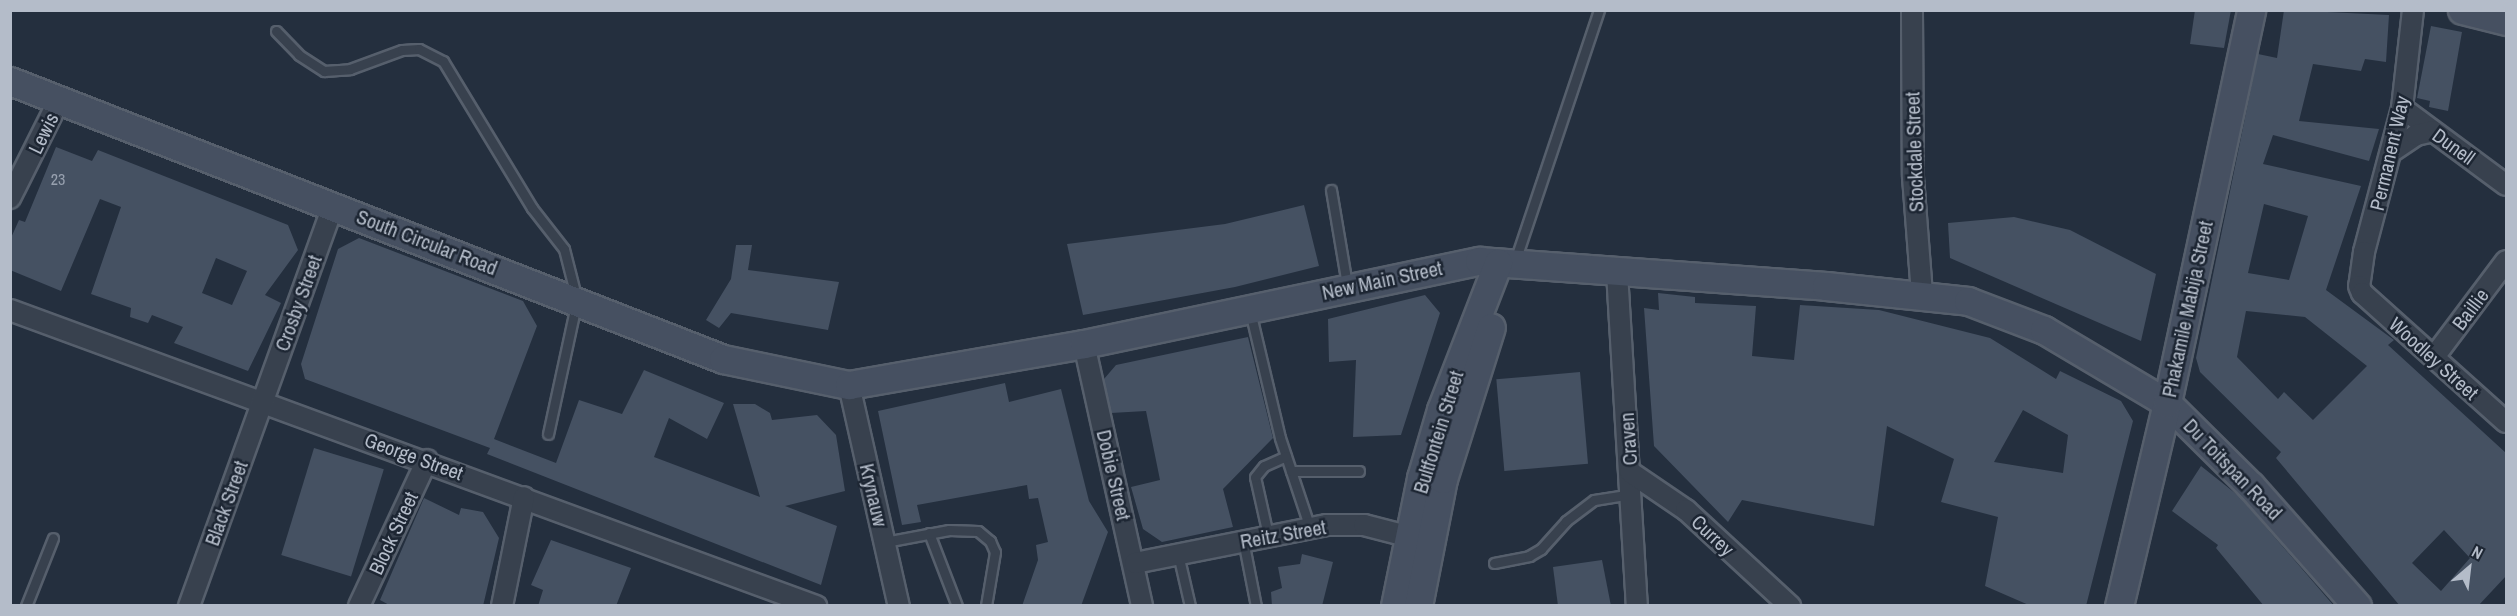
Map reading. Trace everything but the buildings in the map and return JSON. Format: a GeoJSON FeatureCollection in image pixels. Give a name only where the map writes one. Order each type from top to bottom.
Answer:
{"type":"FeatureCollection","features":[{"type":"Feature","properties":{"kind":"street","name":"Stockdale Street"},"geometry":{"type":"LineString","coordinates":[[1912,10],[1913,177],[1922,294]]}},
{"type":"Feature","properties":{"kind":"street","name":"Phakamile Mabija Street"},"geometry":{"type":"LineString","coordinates":[[2119,606],[2167,403],[2251,10]]}},
{"type":"Feature","properties":{"kind":"street","name":"Permanent Way"},"geometry":{"type":"LineString","coordinates":[[2362,293],[2359,286],[2364,252],[2402,108],[2413,10]]}},
{"type":"Feature","properties":{"kind":"street"},"geometry":{"type":"LineString","coordinates":[[2462,10],[2506,21]]}},
{"type":"Feature","properties":{"kind":"street","name":"South Circular Road"},"geometry":{"type":"LineString","coordinates":[[10,81],[577,300],[723,359],[849,386]]}},
{"type":"Feature","properties":{"kind":"street","name":"Lewis"},"geometry":{"type":"LineString","coordinates":[[10,198],[59,100]]}},
{"type":"Feature","properties":{"kind":"street","name":"Dunell"},"geometry":{"type":"LineString","coordinates":[[2402,108],[2506,185]]}},
{"type":"Feature","properties":{"kind":"street"},"geometry":{"type":"LineString","coordinates":[[2391,152],[2416,135],[2433,131]]}},
{"type":"Feature","properties":{"kind":"street","name":"Crosby Street"},"geometry":{"type":"LineString","coordinates":[[263,400],[333,205]]}},
{"type":"Feature","properties":{"kind":"street","name":"Baillie"},"geometry":{"type":"LineString","coordinates":[[2434,357],[2506,261]]}},
{"type":"Feature","properties":{"kind":"street","name":"New Main Street"},"geometry":{"type":"LineString","coordinates":[[849,386],[1084,344],[1454,265],[1506,263],[1922,294]]}},
{"type":"Feature","properties":{"kind":"street","name":"Bultfontein Street"},"geometry":{"type":"LineString","coordinates":[[1395,606],[1457,433],[1506,263]]}},
{"type":"Feature","properties":{"kind":"street","name":"Craven"},"geometry":{"type":"LineString","coordinates":[[1617,273],[1636,606]]}},
{"type":"Feature","properties":{"kind":"street","name":"Woodley Street"},"geometry":{"type":"LineString","coordinates":[[2362,293],[2506,422]]}},
{"type":"Feature","properties":{"kind":"street","name":"Du Toitspan Road"},"geometry":{"type":"LineString","coordinates":[[1922,294],[1999,310],[2070,344],[2167,403],[2251,486],[2357,606]]}},
{"type":"Feature","properties":{"kind":"street","name":"George Street"},"geometry":{"type":"LineString","coordinates":[[10,310],[427,460],[816,606]]}},
{"type":"Feature","properties":{"kind":"street","name":"Dobie Street"},"geometry":{"type":"LineString","coordinates":[[1084,344],[1135,563],[1142,606]]}},
{"type":"Feature","properties":{"kind":"street","name":"Krynauw"},"geometry":{"type":"LineString","coordinates":[[849,386],[899,606]]}},
{"type":"Feature","properties":{"kind":"street","name":"Black Street"},"geometry":{"type":"LineString","coordinates":[[189,606],[263,400]]}},
{"type":"Feature","properties":{"kind":"street","name":"Block Street"},"geometry":{"type":"LineString","coordinates":[[359,606],[427,460]]}},
{"type":"Feature","properties":{"kind":"street","name":"Currey"},"geometry":{"type":"LineString","coordinates":[[1630,472],[1686,510],[1790,606]]}},
{"type":"Feature","properties":{"kind":"street"},"geometry":{"type":"LineString","coordinates":[[502,606],[524,497]]}},
{"type":"Feature","properties":{"kind":"street","name":"Reitz Street"},"geometry":{"type":"LineString","coordinates":[[1135,563],[1310,528],[1364,525],[1420,539]]}},
{"type":"Feature","properties":{"kind":"street","name":"Bultfontein Street"},"geometry":{"type":"LineString","coordinates":[[1418,606],[1420,539]]}},
{"type":"Feature","properties":{"kind":"lane"},"geometry":{"type":"LineString","coordinates":[[1506,263],[1599,10]]}},
{"type":"Feature","properties":{"kind":"lane"},"geometry":{"type":"LineString","coordinates":[[276,31],[299,56],[324,71],[350,69],[402,50],[425,51],[443,61],[532,208],[556,235],[564,249],[577,300],[548,434]]}},
{"type":"Feature","properties":{"kind":"lane"},"geometry":{"type":"LineString","coordinates":[[1331,190],[1347,287]]}},
{"type":"Feature","properties":{"kind":"lane"},"geometry":{"type":"LineString","coordinates":[[1249,309],[1286,456],[1310,528]]}},
{"type":"Feature","properties":{"kind":"lane"},"geometry":{"type":"LineString","coordinates":[[1268,535],[1255,477],[1264,466],[1286,456]]}},
{"type":"Feature","properties":{"kind":"lane"},"geometry":{"type":"LineString","coordinates":[[1291,471],[1359,471]]}},
{"type":"Feature","properties":{"kind":"lane"},"geometry":{"type":"LineString","coordinates":[[1494,563],[1529,556],[1541,549],[1566,521],[1594,500],[1631,494]]}},
{"type":"Feature","properties":{"kind":"lane"},"geometry":{"type":"LineString","coordinates":[[885,542],[929,533],[964,529],[978,531],[990,541],[995,552],[994,574],[986,606]]}},
{"type":"Feature","properties":{"kind":"lane"},"geometry":{"type":"LineString","coordinates":[[929,533],[933,553],[957,606]]}},
{"type":"Feature","properties":{"kind":"lane"},"geometry":{"type":"LineString","coordinates":[[26,606],[52,538]]}},
{"type":"Feature","properties":{"kind":"lane"},"geometry":{"type":"LineString","coordinates":[[1243,540],[1256,606]]}},
{"type":"Feature","properties":{"kind":"lane"},"geometry":{"type":"LineString","coordinates":[[1178,554],[1190,606]]}}]}
